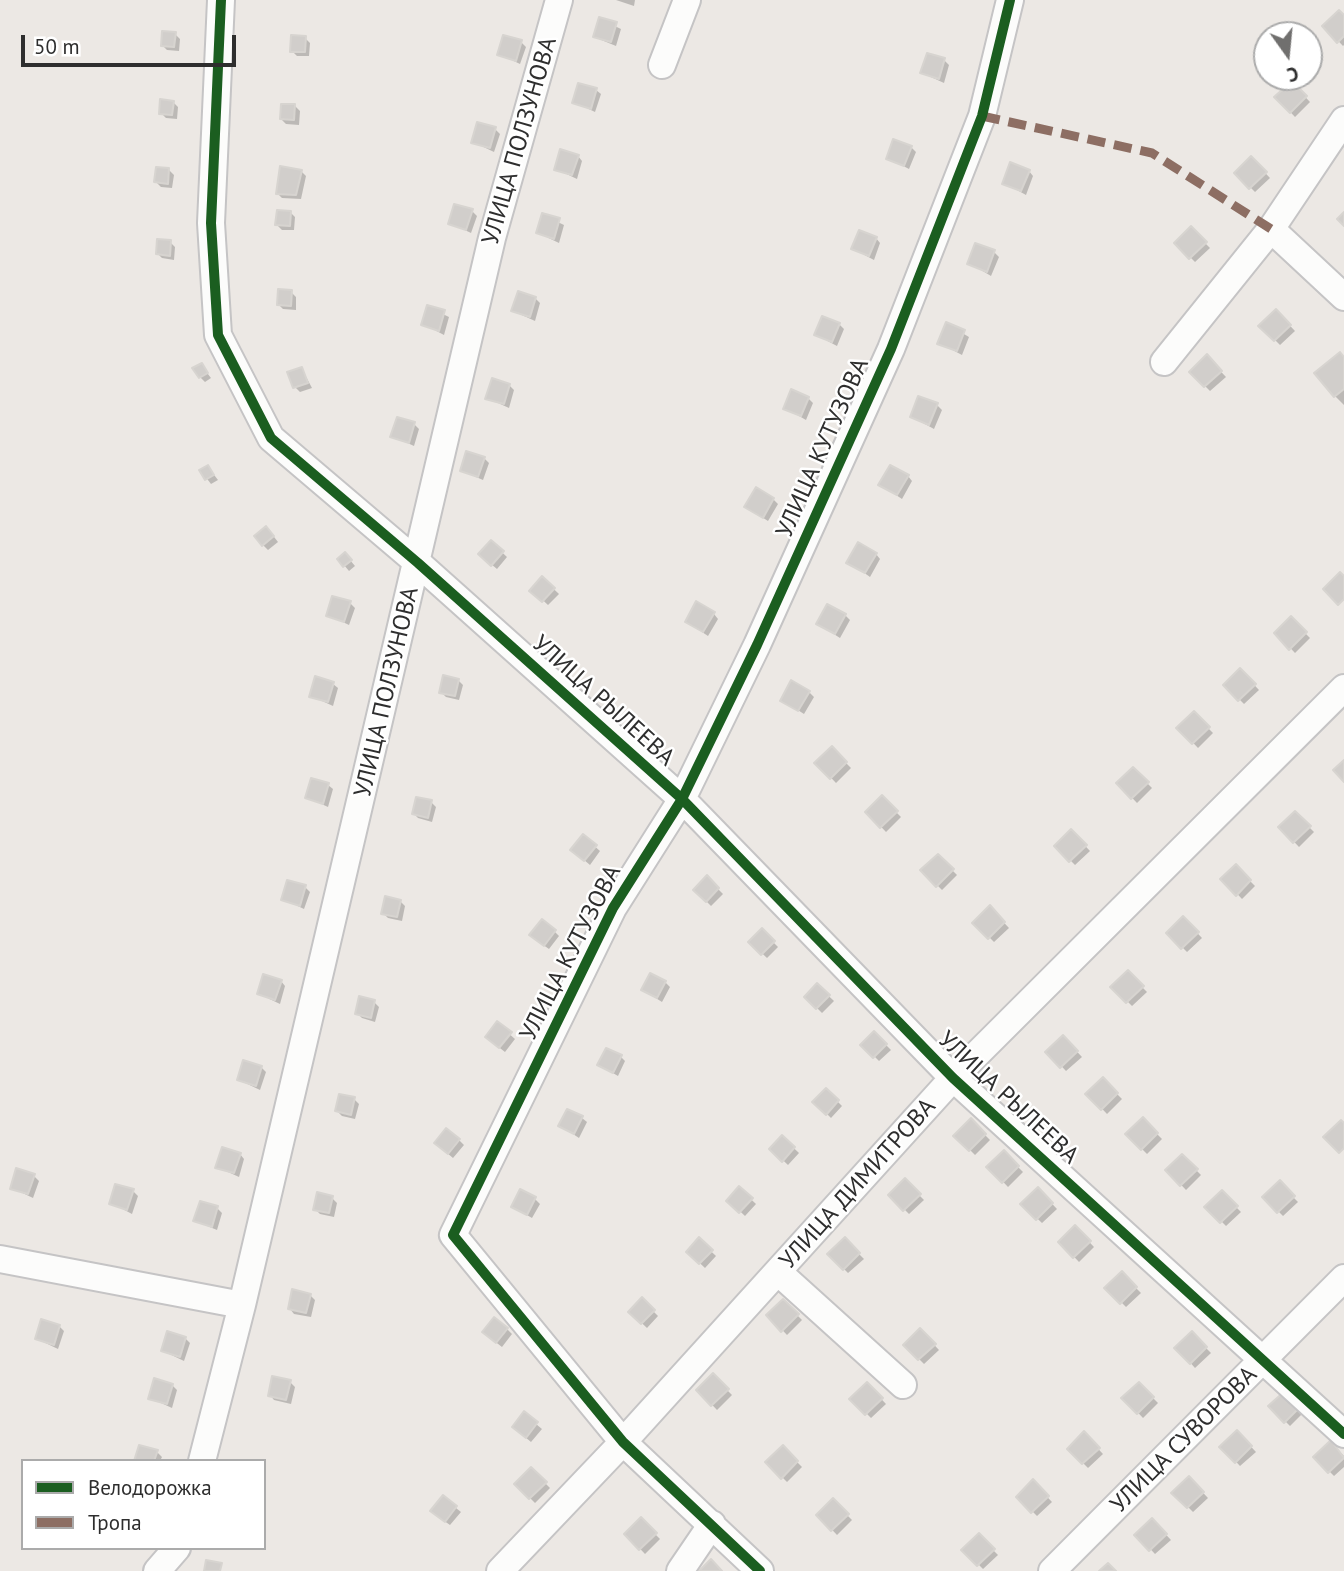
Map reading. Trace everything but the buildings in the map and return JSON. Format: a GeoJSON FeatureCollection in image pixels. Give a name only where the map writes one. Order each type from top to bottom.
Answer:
{"type":"FeatureCollection","features":[{"type":"Feature","properties":{"kind":"street","name":"УЛИЦА РЫЛЕЕВА"},"geometry":{"type":"LineString","coordinates":[[221,0],[211,223],[218,335],[271,438],[418,563],[682,799],[953,1078],[1265,1359],[1344,1434]]}},
{"type":"Feature","properties":{"kind":"street","name":"УЛИЦА ПОЛЗУНОВА"},"geometry":{"type":"LineString","coordinates":[[203,1459],[243,1305],[492,238],[559,0]]}},
{"type":"Feature","properties":{"kind":"street"},"geometry":{"type":"LineString","coordinates":[[662,65],[687,0]]}},
{"type":"Feature","properties":{"kind":"street","name":"УЛИЦА КУТУЗОВА"},"geometry":{"type":"LineString","coordinates":[[760,1571],[623,1443],[453,1235],[613,908],[682,799],[757,645],[891,349],[982,116],[1010,0]]}},
{"type":"Feature","properties":{"kind":"street"},"geometry":{"type":"LineString","coordinates":[[1164,362],[1271,229],[1344,120]]}},
{"type":"Feature","properties":{"kind":"street"},"geometry":{"type":"LineString","coordinates":[[1271,229],[1344,297]]}},
{"type":"Feature","properties":{"kind":"street","name":"УЛИЦА ДИМИТРОВА"},"geometry":{"type":"LineString","coordinates":[[500,1571],[623,1443],[953,1078],[1344,688]]}},
{"type":"Feature","properties":{"kind":"street"},"geometry":{"type":"LineString","coordinates":[[0,1259],[243,1305]]}},
{"type":"Feature","properties":{"kind":"street"},"geometry":{"type":"LineString","coordinates":[[778,1272],[903,1385]]}},
{"type":"Feature","properties":{"kind":"street","name":"УЛИЦА СУВОРОВА"},"geometry":{"type":"LineString","coordinates":[[1052,1571],[1344,1278]]}},
{"type":"Feature","properties":{"kind":"street"},"geometry":{"type":"LineString","coordinates":[[680,1571],[712,1524]]}},
{"type":"Feature","properties":{"kind":"street"},"geometry":{"type":"LineString","coordinates":[[157,1571],[175,1550]]}},
{"type":"Feature","properties":{"kind":"marked path"},"geometry":{"type":"LineString","coordinates":[[982,116],[1152,153],[1271,229]]}},
{"type":"Feature","properties":{"kind":"cycle path"},"geometry":{"type":"LineString","coordinates":[[221,0],[211,223],[218,335],[271,438],[418,563],[682,799],[953,1078],[1344,1434]]}},
{"type":"Feature","properties":{"kind":"cycle path"},"geometry":{"type":"LineString","coordinates":[[760,1571],[623,1442],[453,1235],[613,908],[682,799],[757,645],[891,349],[982,116],[1010,0]]}}]}
